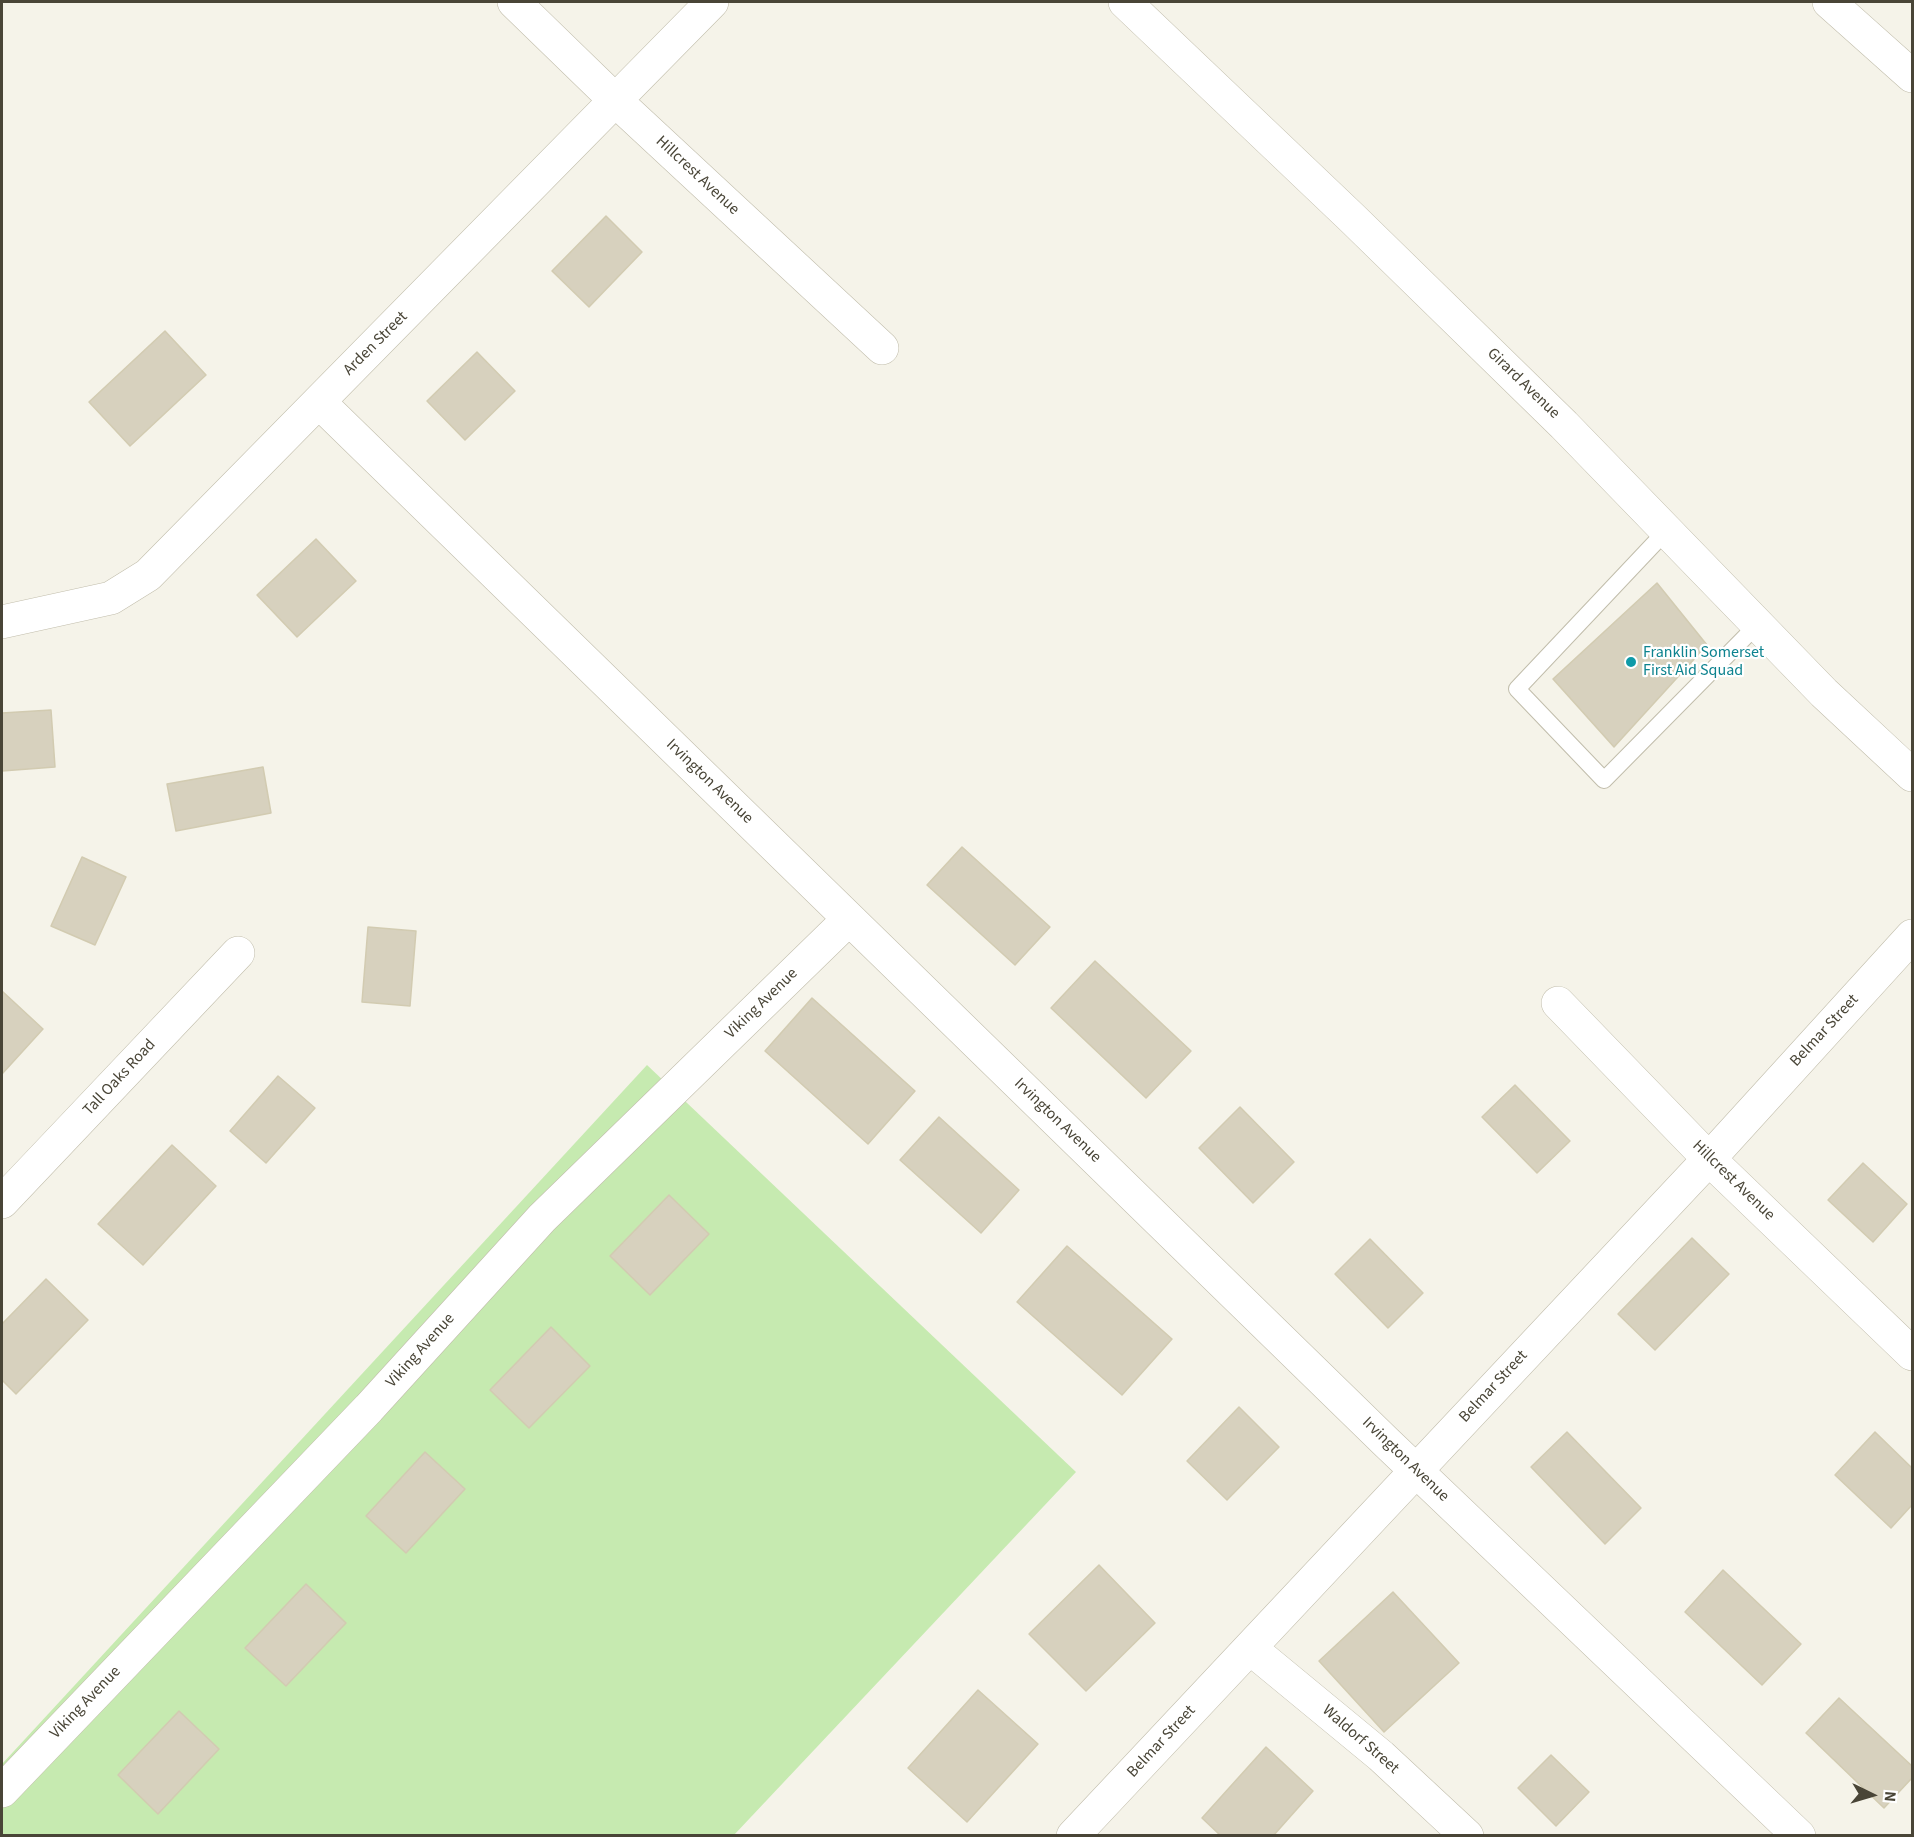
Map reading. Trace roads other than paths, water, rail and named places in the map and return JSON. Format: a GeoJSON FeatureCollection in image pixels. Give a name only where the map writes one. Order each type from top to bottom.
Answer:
{"type":"FeatureCollection","features":[{"type":"Feature","properties":{"kind":"street","name":"Hillcrest Avenue"},"geometry":{"type":"LineString","coordinates":[[514,2],[882,348]]}},
{"type":"Feature","properties":{"kind":"street","name":"Arden Street"},"geometry":{"type":"LineString","coordinates":[[2,622],[111,598],[148,575],[711,2]]}},
{"type":"Feature","properties":{"kind":"street","name":"Girard Avenue"},"geometry":{"type":"LineString","coordinates":[[1125,2],[1539,400],[1824,693],[1912,775]]}},
{"type":"Feature","properties":{"kind":"street"},"geometry":{"type":"LineString","coordinates":[[1829,2],[1912,76]]}},
{"type":"Feature","properties":{"kind":"street","name":"Irvington Avenue"},"geometry":{"type":"LineString","coordinates":[[319,402],[1416,1471],[1799,1836]]}},
{"type":"Feature","properties":{"kind":"street","name":"Viking Avenue"},"geometry":{"type":"LineString","coordinates":[[2,1791],[369,1408],[542,1218],[849,920]]}},
{"type":"Feature","properties":{"kind":"street","name":"Belmar Street"},"geometry":{"type":"LineString","coordinates":[[1073,1836],[1709,1159],[1912,936]]}},
{"type":"Feature","properties":{"kind":"street","name":"Tall Oaks Road"},"geometry":{"type":"LineString","coordinates":[[2,1202],[238,953]]}},
{"type":"Feature","properties":{"kind":"street","name":"Hillcrest Avenue"},"geometry":{"type":"LineString","coordinates":[[1558,1003],[1709,1159],[1912,1354]]}},
{"type":"Feature","properties":{"kind":"street","name":"Waldorf Street"},"geometry":{"type":"LineString","coordinates":[[1250,1648],[1381,1756],[1467,1836]]}},
{"type":"Feature","properties":{"kind":"lane"},"geometry":{"type":"LineString","coordinates":[[1666,530],[1517,688],[1604,780],[1758,624]]}},
{"type":"Feature","properties":{"kind":"place","name":"Franklin Somerset First Aid Squad"},"geometry":{"type":"Point","coordinates":[1631,662]}}]}
